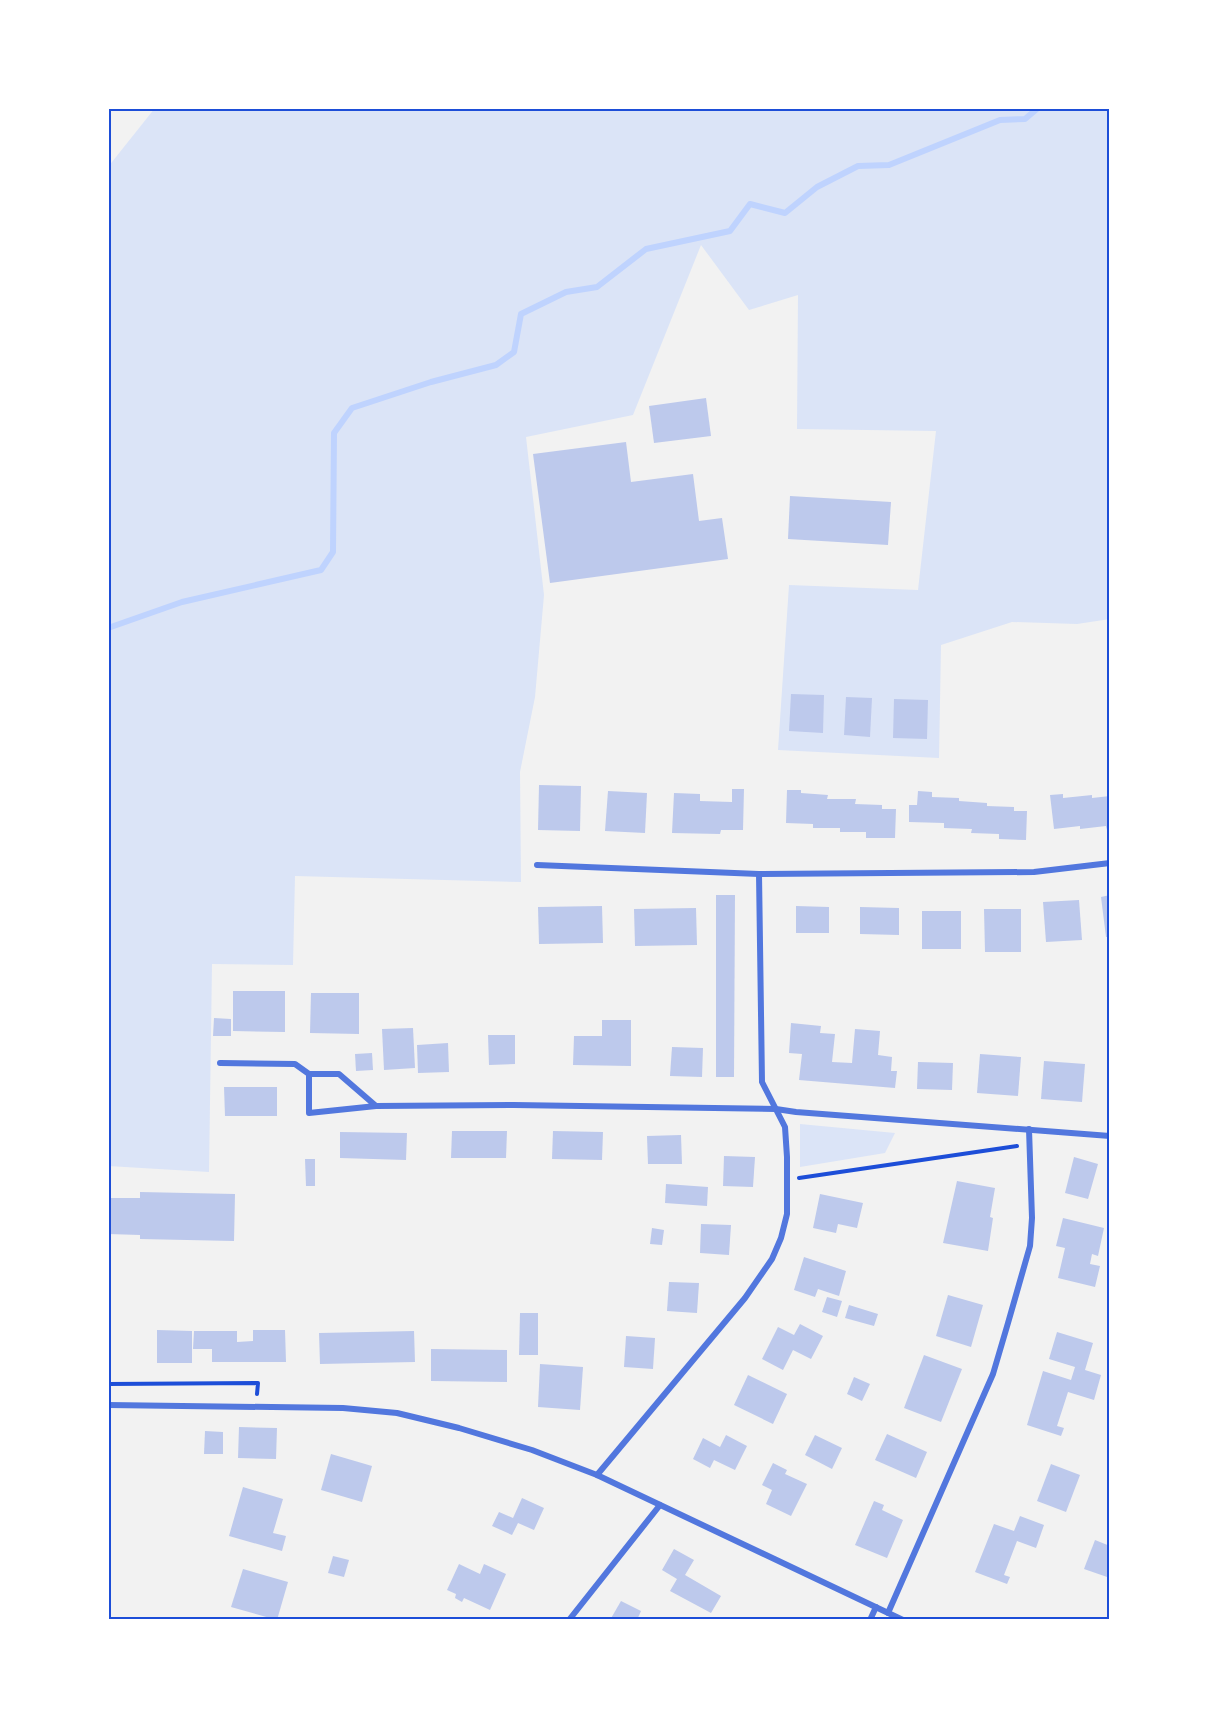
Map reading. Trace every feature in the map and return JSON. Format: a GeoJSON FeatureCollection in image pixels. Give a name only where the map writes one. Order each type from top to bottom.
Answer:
{"type":"FeatureCollection","features":[{"type":"Feature","properties":{"kind":"street"},"geometry":{"type":"LineString","coordinates":[[537,865],[759,874],[1034,872],[1110,863]]}},
{"type":"Feature","properties":{"kind":"street"},"geometry":{"type":"LineString","coordinates":[[597,1475],[745,1298],[772,1259],[781,1238],[787,1214],[785,1127],[762,1082],[759,874]]}},
{"type":"Feature","properties":{"kind":"street"},"geometry":{"type":"LineString","coordinates":[[220,1063],[295,1064],[309,1074],[339,1074],[376,1106]]}},
{"type":"Feature","properties":{"kind":"street"},"geometry":{"type":"LineString","coordinates":[[309,1074],[309,1113],[376,1106],[514,1105],[776,1109],[1110,1136]]}},
{"type":"Feature","properties":{"kind":"street"},"geometry":{"type":"LineString","coordinates":[[888,1612],[993,1374],[1008,1323],[1030,1246],[1029,1130]]}},
{"type":"Feature","properties":{"kind":"street"},"geometry":{"type":"LineString","coordinates":[[108,1405],[343,1408],[397,1413],[459,1428],[532,1450],[597,1475],[903,1620]]}},
{"type":"Feature","properties":{"kind":"street"},"geometry":{"type":"LineString","coordinates":[[570,1620],[660,1505]]}},
{"type":"Feature","properties":{"kind":"street"},"geometry":{"type":"LineString","coordinates":[[870,1620],[876,1607]]}},
{"type":"Feature","properties":{"kind":"path"},"geometry":{"type":"LineString","coordinates":[[788,1180],[1030,1144]]}},
{"type":"Feature","properties":{"kind":"path"},"geometry":{"type":"LineString","coordinates":[[108,1384],[258,1383],[257,1406]]}},
{"type":"Feature","properties":{"kind":"shaded area"},"geometry":{"type":"Polygon","coordinates":[[[155,108],[1110,108],[1110,619],[1077,624],[1012,622],[941,645],[939,758],[778,750],[789,585],[918,590],[936,431],[797,429],[798,295],[749,310],[701,245],[633,415],[526,437],[544,595],[535,697],[520,772],[521,882],[295,876],[293,965],[212,964],[209,1172],[108,1166],[108,167],[155,108]]]}},
{"type":"Feature","properties":{"kind":"shaded area"},"geometry":{"type":"Polygon","coordinates":[[[800,1124],[895,1133],[885,1153],[800,1167],[800,1124]]]}},
{"type":"Feature","properties":{"kind":"building"},"geometry":{"type":"Polygon","coordinates":[[[706,398],[711,436],[654,443],[649,406],[706,398]]]}},
{"type":"Feature","properties":{"kind":"building"},"geometry":{"type":"Polygon","coordinates":[[[626,442],[631,482],[693,474],[699,521],[722,518],[728,559],[550,583],[533,454],[626,442]]]}},
{"type":"Feature","properties":{"kind":"building"},"geometry":{"type":"Polygon","coordinates":[[[790,496],[891,502],[888,545],[788,539],[790,496]]]}},
{"type":"Feature","properties":{"kind":"building"},"geometry":{"type":"Polygon","coordinates":[[[791,694],[824,695],[823,733],[789,731],[791,694]]]}},
{"type":"Feature","properties":{"kind":"building"},"geometry":{"type":"Polygon","coordinates":[[[846,697],[872,698],[870,737],[844,735],[846,697]]]}},
{"type":"Feature","properties":{"kind":"building"},"geometry":{"type":"Polygon","coordinates":[[[894,699],[928,700],[927,739],[893,738],[894,699]]]}},
{"type":"Feature","properties":{"kind":"building"},"geometry":{"type":"Polygon","coordinates":[[[539,785],[581,786],[580,831],[538,830],[539,785]]]}},
{"type":"Feature","properties":{"kind":"building"},"geometry":{"type":"Polygon","coordinates":[[[732,789],[744,789],[743,830],[721,830],[720,834],[672,833],[674,793],[700,794],[700,801],[732,802],[732,789]]]}},
{"type":"Feature","properties":{"kind":"building"},"geometry":{"type":"Polygon","coordinates":[[[787,790],[828,795],[827,799],[856,799],[855,804],[882,805],[882,809],[896,809],[895,838],[866,838],[866,832],[840,832],[840,828],[813,828],[813,824],[786,823],[787,790]]]}},
{"type":"Feature","properties":{"kind":"building"},"geometry":{"type":"Polygon","coordinates":[[[608,791],[647,793],[645,833],[605,831],[608,791]]]}},
{"type":"Feature","properties":{"kind":"building"},"geometry":{"type":"Polygon","coordinates":[[[918,791],[932,792],[932,797],[959,798],[959,801],[987,803],[987,806],[1014,807],[1014,811],[1027,811],[1026,840],[999,839],[999,834],[971,833],[972,829],[944,828],[944,823],[909,822],[909,805],[917,805],[918,791]]]}},
{"type":"Feature","properties":{"kind":"building"},"geometry":{"type":"Polygon","coordinates":[[[1063,794],[1063,798],[1110,796],[1110,830],[1107,830],[1106,826],[1054,829],[1050,795],[1063,794]]]}},
{"type":"Feature","properties":{"kind":"building"},"geometry":{"type":"Polygon","coordinates":[[[716,895],[735,895],[734,1077],[716,1077],[716,895]]]}},
{"type":"Feature","properties":{"kind":"building"},"geometry":{"type":"Polygon","coordinates":[[[1110,895],[1110,937],[1106,937],[1101,897],[1110,895]]]}},
{"type":"Feature","properties":{"kind":"building"},"geometry":{"type":"Polygon","coordinates":[[[1079,900],[1082,940],[1046,942],[1043,902],[1079,900]]]}},
{"type":"Feature","properties":{"kind":"building"},"geometry":{"type":"Polygon","coordinates":[[[602,906],[603,943],[539,944],[538,907],[602,906]]]}},
{"type":"Feature","properties":{"kind":"building"},"geometry":{"type":"Polygon","coordinates":[[[796,906],[829,907],[829,933],[796,933],[796,906]]]}},
{"type":"Feature","properties":{"kind":"building"},"geometry":{"type":"Polygon","coordinates":[[[860,907],[899,908],[899,935],[860,934],[860,907]]]}},
{"type":"Feature","properties":{"kind":"building"},"geometry":{"type":"Polygon","coordinates":[[[696,908],[697,945],[635,946],[634,909],[696,908]]]}},
{"type":"Feature","properties":{"kind":"building"},"geometry":{"type":"Polygon","coordinates":[[[984,909],[1021,909],[1021,952],[985,952],[984,909]]]}},
{"type":"Feature","properties":{"kind":"building"},"geometry":{"type":"Polygon","coordinates":[[[922,911],[961,911],[961,949],[922,949],[922,911]]]}},
{"type":"Feature","properties":{"kind":"building"},"geometry":{"type":"Polygon","coordinates":[[[233,991],[285,991],[285,1032],[233,1031],[233,991]]]}},
{"type":"Feature","properties":{"kind":"building"},"geometry":{"type":"Polygon","coordinates":[[[311,993],[359,993],[359,1034],[310,1033],[311,993]]]}},
{"type":"Feature","properties":{"kind":"building"},"geometry":{"type":"Polygon","coordinates":[[[214,1018],[231,1019],[231,1036],[213,1036],[214,1018]]]}},
{"type":"Feature","properties":{"kind":"building"},"geometry":{"type":"Polygon","coordinates":[[[602,1020],[631,1020],[631,1066],[573,1065],[574,1036],[602,1036],[602,1020]]]}},
{"type":"Feature","properties":{"kind":"building"},"geometry":{"type":"Polygon","coordinates":[[[791,1023],[821,1026],[820,1033],[835,1034],[832,1062],[852,1063],[855,1029],[880,1031],[878,1055],[892,1057],[891,1071],[897,1071],[895,1088],[799,1080],[802,1054],[789,1053],[791,1023]]]}},
{"type":"Feature","properties":{"kind":"building"},"geometry":{"type":"Polygon","coordinates":[[[413,1028],[415,1068],[384,1070],[382,1029],[413,1028]]]}},
{"type":"Feature","properties":{"kind":"building"},"geometry":{"type":"Polygon","coordinates":[[[488,1035],[515,1035],[515,1064],[489,1065],[488,1035]]]}},
{"type":"Feature","properties":{"kind":"building"},"geometry":{"type":"Polygon","coordinates":[[[448,1043],[449,1072],[418,1073],[417,1045],[448,1043]]]}},
{"type":"Feature","properties":{"kind":"building"},"geometry":{"type":"Polygon","coordinates":[[[672,1047],[703,1048],[702,1077],[670,1076],[672,1047]]]}},
{"type":"Feature","properties":{"kind":"building"},"geometry":{"type":"Polygon","coordinates":[[[372,1053],[373,1070],[356,1071],[355,1054],[372,1053]]]}},
{"type":"Feature","properties":{"kind":"building"},"geometry":{"type":"Polygon","coordinates":[[[980,1054],[1021,1057],[1018,1096],[977,1093],[980,1054]]]}},
{"type":"Feature","properties":{"kind":"building"},"geometry":{"type":"Polygon","coordinates":[[[1044,1061],[1085,1064],[1082,1102],[1041,1099],[1044,1061]]]}},
{"type":"Feature","properties":{"kind":"building"},"geometry":{"type":"Polygon","coordinates":[[[918,1062],[953,1063],[952,1090],[917,1089],[918,1062]]]}},
{"type":"Feature","properties":{"kind":"building"},"geometry":{"type":"Polygon","coordinates":[[[224,1087],[277,1087],[277,1116],[225,1116],[224,1087]]]}},
{"type":"Feature","properties":{"kind":"building"},"geometry":{"type":"Polygon","coordinates":[[[452,1131],[507,1131],[506,1158],[451,1158],[452,1131]]]}},
{"type":"Feature","properties":{"kind":"building"},"geometry":{"type":"Polygon","coordinates":[[[553,1131],[603,1132],[602,1160],[552,1159],[553,1131]]]}},
{"type":"Feature","properties":{"kind":"building"},"geometry":{"type":"Polygon","coordinates":[[[340,1132],[407,1133],[406,1160],[340,1158],[340,1132]]]}},
{"type":"Feature","properties":{"kind":"building"},"geometry":{"type":"Polygon","coordinates":[[[681,1135],[682,1164],[648,1164],[647,1136],[681,1135]]]}},
{"type":"Feature","properties":{"kind":"building"},"geometry":{"type":"Polygon","coordinates":[[[724,1156],[755,1157],[753,1187],[723,1186],[724,1156]]]}},
{"type":"Feature","properties":{"kind":"building"},"geometry":{"type":"Polygon","coordinates":[[[1074,1157],[1098,1164],[1088,1199],[1065,1193],[1074,1157]]]}},
{"type":"Feature","properties":{"kind":"building"},"geometry":{"type":"Polygon","coordinates":[[[305,1159],[315,1159],[315,1186],[306,1186],[305,1159]]]}},
{"type":"Feature","properties":{"kind":"building"},"geometry":{"type":"Polygon","coordinates":[[[957,1181],[995,1188],[988,1251],[943,1243],[957,1181]]]}},
{"type":"Feature","properties":{"kind":"building"},"geometry":{"type":"Polygon","coordinates":[[[666,1184],[708,1187],[707,1206],[665,1203],[666,1184]]]}},
{"type":"Feature","properties":{"kind":"building"},"geometry":{"type":"Polygon","coordinates":[[[140,1192],[235,1194],[234,1241],[140,1239],[140,1235],[108,1234],[108,1198],[140,1198],[140,1192]]]}},
{"type":"Feature","properties":{"kind":"building"},"geometry":{"type":"Polygon","coordinates":[[[820,1194],[863,1203],[857,1228],[838,1224],[836,1233],[813,1228],[820,1194]]]}},
{"type":"Feature","properties":{"kind":"building"},"geometry":{"type":"Polygon","coordinates":[[[1063,1218],[1104,1228],[1098,1256],[1092,1254],[1090,1264],[1100,1266],[1095,1287],[1058,1278],[1065,1248],[1056,1246],[1063,1218]]]}},
{"type":"Feature","properties":{"kind":"building"},"geometry":{"type":"Polygon","coordinates":[[[701,1224],[731,1225],[729,1255],[700,1253],[701,1224]]]}},
{"type":"Feature","properties":{"kind":"building"},"geometry":{"type":"Polygon","coordinates":[[[652,1228],[664,1230],[662,1245],[650,1244],[652,1228]]]}},
{"type":"Feature","properties":{"kind":"building"},"geometry":{"type":"Polygon","coordinates":[[[804,1257],[846,1271],[839,1296],[818,1289],[815,1297],[794,1290],[804,1257]]]}},
{"type":"Feature","properties":{"kind":"building"},"geometry":{"type":"Polygon","coordinates":[[[669,1282],[699,1283],[697,1313],[667,1311],[669,1282]]]}},
{"type":"Feature","properties":{"kind":"building"},"geometry":{"type":"Polygon","coordinates":[[[948,1295],[983,1305],[971,1347],[936,1336],[948,1295]]]}},
{"type":"Feature","properties":{"kind":"building"},"geometry":{"type":"Polygon","coordinates":[[[827,1297],[842,1301],[837,1317],[822,1312],[827,1297]]]}},
{"type":"Feature","properties":{"kind":"building"},"geometry":{"type":"Polygon","coordinates":[[[849,1305],[878,1314],[874,1326],[845,1318],[849,1305]]]}},
{"type":"Feature","properties":{"kind":"building"},"geometry":{"type":"Polygon","coordinates":[[[520,1313],[538,1313],[538,1355],[519,1355],[520,1313]]]}},
{"type":"Feature","properties":{"kind":"building"},"geometry":{"type":"Polygon","coordinates":[[[800,1324],[823,1336],[811,1359],[793,1350],[783,1370],[762,1359],[778,1327],[794,1335],[800,1324]]]}},
{"type":"Feature","properties":{"kind":"building"},"geometry":{"type":"Polygon","coordinates":[[[157,1330],[192,1331],[192,1363],[157,1363],[157,1330]]]}},
{"type":"Feature","properties":{"kind":"building"},"geometry":{"type":"Polygon","coordinates":[[[253,1330],[285,1330],[286,1362],[212,1362],[212,1349],[193,1349],[194,1331],[237,1331],[237,1342],[253,1341],[253,1330]]]}},
{"type":"Feature","properties":{"kind":"building"},"geometry":{"type":"Polygon","coordinates":[[[414,1331],[415,1362],[320,1364],[319,1333],[414,1331]]]}},
{"type":"Feature","properties":{"kind":"building"},"geometry":{"type":"Polygon","coordinates":[[[1057,1332],[1093,1343],[1085,1370],[1101,1375],[1094,1400],[1068,1392],[1057,1426],[1064,1428],[1061,1436],[1027,1425],[1043,1371],[1071,1380],[1075,1367],[1049,1359],[1057,1332]]]}},
{"type":"Feature","properties":{"kind":"building"},"geometry":{"type":"Polygon","coordinates":[[[626,1336],[655,1338],[653,1369],[624,1367],[626,1336]]]}},
{"type":"Feature","properties":{"kind":"building"},"geometry":{"type":"Polygon","coordinates":[[[431,1349],[507,1350],[507,1382],[431,1381],[431,1349]]]}},
{"type":"Feature","properties":{"kind":"building"},"geometry":{"type":"Polygon","coordinates":[[[924,1355],[962,1369],[941,1422],[904,1408],[924,1355]]]}},
{"type":"Feature","properties":{"kind":"building"},"geometry":{"type":"Polygon","coordinates":[[[540,1364],[583,1367],[580,1410],[538,1407],[540,1364]]]}},
{"type":"Feature","properties":{"kind":"building"},"geometry":{"type":"Polygon","coordinates":[[[748,1375],[787,1394],[773,1424],[734,1405],[748,1375]]]}},
{"type":"Feature","properties":{"kind":"building"},"geometry":{"type":"Polygon","coordinates":[[[854,1377],[870,1384],[862,1401],[847,1394],[854,1377]]]}},
{"type":"Feature","properties":{"kind":"building"},"geometry":{"type":"Polygon","coordinates":[[[239,1427],[277,1428],[276,1459],[238,1458],[239,1427]]]}},
{"type":"Feature","properties":{"kind":"building"},"geometry":{"type":"Polygon","coordinates":[[[205,1431],[223,1432],[223,1454],[204,1454],[205,1431]]]}},
{"type":"Feature","properties":{"kind":"building"},"geometry":{"type":"Polygon","coordinates":[[[887,1434],[927,1452],[916,1478],[875,1460],[887,1434]]]}},
{"type":"Feature","properties":{"kind":"building"},"geometry":{"type":"Polygon","coordinates":[[[726,1435],[747,1446],[735,1470],[714,1460],[710,1468],[693,1459],[703,1438],[720,1447],[726,1435]]]}},
{"type":"Feature","properties":{"kind":"building"},"geometry":{"type":"Polygon","coordinates":[[[815,1435],[842,1448],[832,1469],[805,1455],[815,1435]]]}},
{"type":"Feature","properties":{"kind":"building"},"geometry":{"type":"Polygon","coordinates":[[[331,1454],[372,1466],[362,1502],[321,1490],[331,1454]]]}},
{"type":"Feature","properties":{"kind":"building"},"geometry":{"type":"Polygon","coordinates":[[[773,1463],[787,1470],[785,1474],[807,1484],[791,1516],[766,1504],[772,1490],[762,1485],[773,1463]]]}},
{"type":"Feature","properties":{"kind":"building"},"geometry":{"type":"Polygon","coordinates":[[[1051,1464],[1080,1475],[1066,1512],[1037,1501],[1051,1464]]]}},
{"type":"Feature","properties":{"kind":"building"},"geometry":{"type":"Polygon","coordinates":[[[243,1487],[283,1499],[273,1533],[286,1536],[282,1551],[229,1536],[243,1487]]]}},
{"type":"Feature","properties":{"kind":"building"},"geometry":{"type":"Polygon","coordinates":[[[522,1498],[544,1508],[534,1530],[518,1523],[512,1535],[492,1526],[499,1512],[513,1518],[522,1498]]]}},
{"type":"Feature","properties":{"kind":"building"},"geometry":{"type":"Polygon","coordinates":[[[874,1501],[884,1505],[882,1510],[903,1520],[887,1558],[855,1545],[874,1501]]]}},
{"type":"Feature","properties":{"kind":"building"},"geometry":{"type":"Polygon","coordinates":[[[1020,1516],[1044,1525],[1036,1548],[1017,1541],[1004,1575],[1010,1577],[1007,1584],[975,1572],[994,1524],[1014,1531],[1020,1516]]]}},
{"type":"Feature","properties":{"kind":"building"},"geometry":{"type":"Polygon","coordinates":[[[1095,1540],[1110,1546],[1110,1578],[1084,1569],[1095,1540]]]}},
{"type":"Feature","properties":{"kind":"building"},"geometry":{"type":"Polygon","coordinates":[[[674,1549],[694,1560],[685,1575],[721,1596],[711,1613],[670,1591],[677,1579],[662,1570],[674,1549]]]}},
{"type":"Feature","properties":{"kind":"building"},"geometry":{"type":"Polygon","coordinates":[[[333,1556],[349,1560],[344,1577],[328,1573],[333,1556]]]}},
{"type":"Feature","properties":{"kind":"building"},"geometry":{"type":"Polygon","coordinates":[[[459,1564],[480,1574],[484,1564],[506,1574],[490,1610],[464,1598],[462,1602],[455,1598],[456,1594],[447,1590],[459,1564]]]}},
{"type":"Feature","properties":{"kind":"building"},"geometry":{"type":"Polygon","coordinates":[[[243,1569],[288,1582],[277,1620],[231,1607],[243,1569]]]}},
{"type":"Feature","properties":{"kind":"building"},"geometry":{"type":"Polygon","coordinates":[[[621,1601],[641,1611],[637,1620],[610,1620],[621,1601]]]}},
{"type":"Feature","properties":{"kind":"waterway"},"geometry":{"type":"LineString","coordinates":[[108,628],[182,602],[321,570],[333,552],[334,433],[352,408],[431,382],[496,365],[514,352],[521,314],[566,292],[597,287],[646,249],[730,231],[750,204],[785,213],[817,187],[858,166],[889,165],[1000,120],[1025,119],[1038,108]]}}]}
